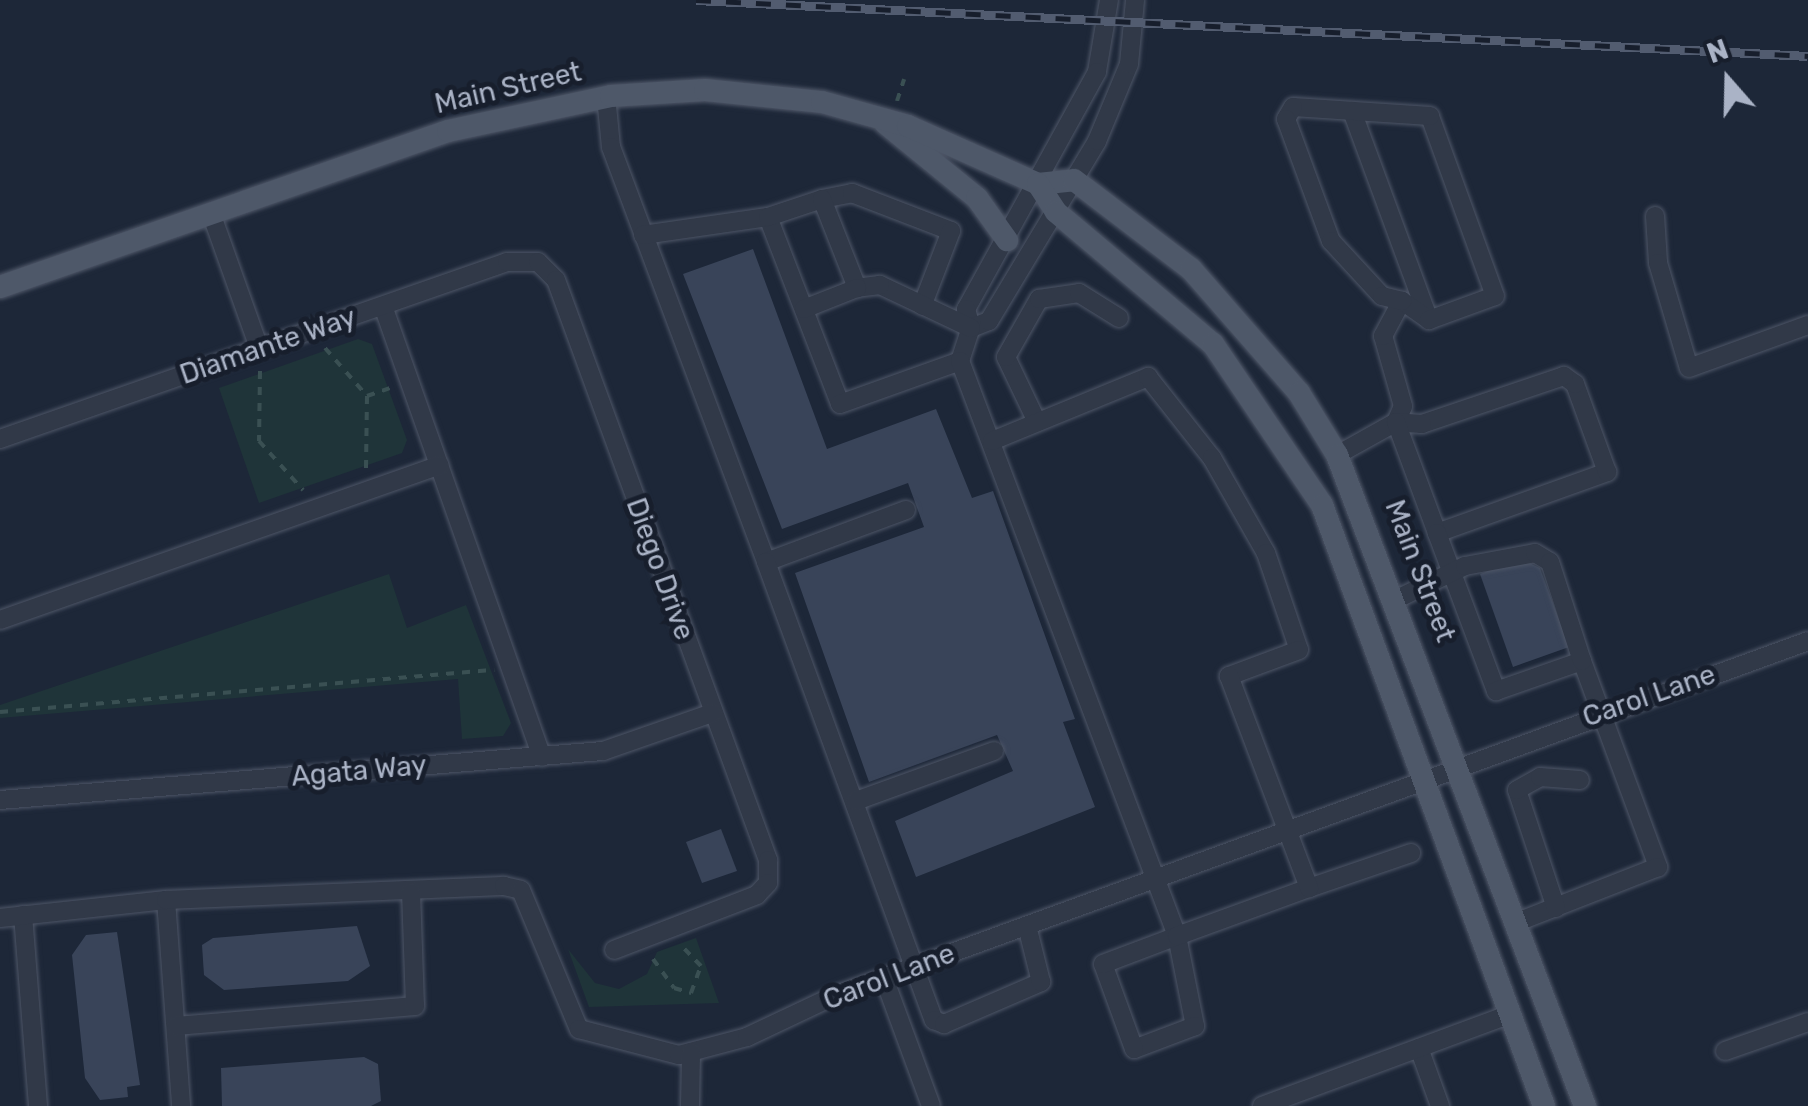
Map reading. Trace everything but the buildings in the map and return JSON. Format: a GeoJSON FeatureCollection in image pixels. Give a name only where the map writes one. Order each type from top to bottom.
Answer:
{"type":"FeatureCollection","features":[{"type":"Feature","properties":{"kind":"main road","name":"Main Street"},"geometry":{"type":"LineString","coordinates":[[0,287],[448,131],[606,96],[704,90],[884,118],[1038,184],[1074,180],[1190,269],[1299,393],[1338,455],[1399,598],[1585,1106]]}},
{"type":"Feature","properties":{"kind":"main road"},"geometry":{"type":"LineString","coordinates":[[884,118],[977,198],[1007,240]]}},
{"type":"Feature","properties":{"kind":"main road"},"geometry":{"type":"LineString","coordinates":[[1038,184],[1056,212],[1164,294],[1280,432],[1322,504],[1544,1106]]}},
{"type":"Feature","properties":{"kind":"street"},"geometry":{"type":"LineString","coordinates":[[1109,0],[1096,72],[1038,184],[966,309],[971,328],[960,362],[1177,936],[1194,1026],[1134,1049],[1103,964],[1177,936],[1309,888],[1410,853]]}},
{"type":"Feature","properties":{"kind":"street"},"geometry":{"type":"LineString","coordinates":[[804,309],[857,288],[880,286],[971,328],[989,320],[1056,212],[1116,101],[1136,0]]}},
{"type":"Feature","properties":{"kind":"street"},"geometry":{"type":"LineString","coordinates":[[606,96],[611,147],[856,801],[915,966],[926,1009],[944,1024],[1040,982],[1027,926]]}},
{"type":"Feature","properties":{"kind":"street"},"geometry":{"type":"LineString","coordinates":[[1292,107],[1430,116],[1495,296],[1429,320],[1402,301],[1382,296],[1331,241],[1286,119],[1292,107]]}},
{"type":"Feature","properties":{"kind":"street"},"geometry":{"type":"LineString","coordinates":[[1352,111],[1429,320]]}},
{"type":"Feature","properties":{"kind":"street"},"geometry":{"type":"LineString","coordinates":[[643,236],[768,217],[852,192],[950,231],[922,306]]}},
{"type":"Feature","properties":{"kind":"street"},"geometry":{"type":"LineString","coordinates":[[822,199],[857,288]]}},
{"type":"Feature","properties":{"kind":"street"},"geometry":{"type":"LineString","coordinates":[[211,214],[259,348]]}},
{"type":"Feature","properties":{"kind":"street"},"geometry":{"type":"LineString","coordinates":[[1656,216],[1658,264],[1689,368],[1808,325]]}},
{"type":"Feature","properties":{"kind":"street"},"geometry":{"type":"LineString","coordinates":[[768,217],[840,404],[960,362]]}},
{"type":"Feature","properties":{"kind":"street","name":"Diamante Way"},"geometry":{"type":"LineString","coordinates":[[0,439],[507,262],[538,262]]}},
{"type":"Feature","properties":{"kind":"street","name":"Diego Drive"},"geometry":{"type":"LineString","coordinates":[[538,262],[556,280],[712,713],[768,883],[740,904],[614,950]]}},
{"type":"Feature","properties":{"kind":"street"},"geometry":{"type":"LineString","coordinates":[[1038,422],[1006,357],[1039,298],[1079,293],[1119,318]]}},
{"type":"Feature","properties":{"kind":"street"},"geometry":{"type":"LineString","coordinates":[[1402,301],[1384,336],[1403,406],[1396,422],[1496,691],[1582,661]]}},
{"type":"Feature","properties":{"kind":"street"},"geometry":{"type":"LineString","coordinates":[[382,306],[542,757]]}},
{"type":"Feature","properties":{"kind":"street"},"geometry":{"type":"LineString","coordinates":[[1338,455],[1396,422],[1422,424],[1564,376],[1607,472],[1437,534]]}},
{"type":"Feature","properties":{"kind":"street"},"geometry":{"type":"LineString","coordinates":[[992,441],[1148,377],[1212,458],[1266,554],[1299,650],[1229,676],[1309,888]]}},
{"type":"Feature","properties":{"kind":"street"},"geometry":{"type":"LineString","coordinates":[[0,620],[439,465]]}},
{"type":"Feature","properties":{"kind":"street"},"geometry":{"type":"LineString","coordinates":[[766,562],[906,510]]}},
{"type":"Feature","properties":{"kind":"street"},"geometry":{"type":"LineString","coordinates":[[1399,598],[1512,552],[1550,562],[1658,867],[1518,922]]}},
{"type":"Feature","properties":{"kind":"street","name":"Carol Lane"},"geometry":{"type":"LineString","coordinates":[[691,1052],[1461,764],[1808,641]]}},
{"type":"Feature","properties":{"kind":"street","name":"Agata Way"},"geometry":{"type":"LineString","coordinates":[[0,800],[603,750],[712,713]]}},
{"type":"Feature","properties":{"kind":"street"},"geometry":{"type":"LineString","coordinates":[[856,801],[994,751]]}},
{"type":"Feature","properties":{"kind":"street"},"geometry":{"type":"LineString","coordinates":[[1556,908],[1517,790],[1540,777],[1580,780]]}},
{"type":"Feature","properties":{"kind":"street"},"geometry":{"type":"LineString","coordinates":[[0,918],[166,900],[521,890],[579,1029],[691,1052],[690,1106]]}},
{"type":"Feature","properties":{"kind":"street"},"geometry":{"type":"LineString","coordinates":[[176,1026],[414,1006],[410,892]]}},
{"type":"Feature","properties":{"kind":"street"},"geometry":{"type":"LineString","coordinates":[[166,900],[181,1106]]}},
{"type":"Feature","properties":{"kind":"street"},"geometry":{"type":"LineString","coordinates":[[24,916],[38,1106]]}},
{"type":"Feature","properties":{"kind":"street"},"geometry":{"type":"LineString","coordinates":[[884,978],[931,1106]]}},
{"type":"Feature","properties":{"kind":"street"},"geometry":{"type":"LineString","coordinates":[[1262,1106],[1301,1099],[1419,1048],[1511,1014]]}},
{"type":"Feature","properties":{"kind":"street"},"geometry":{"type":"LineString","coordinates":[[1725,1051],[1808,1022]]}},
{"type":"Feature","properties":{"kind":"street"},"geometry":{"type":"LineString","coordinates":[[1419,1048],[1440,1106]]}},
{"type":"Feature","properties":{"kind":"path"},"geometry":{"type":"LineString","coordinates":[[884,118],[904,79]]}},
{"type":"Feature","properties":{"kind":"path"},"geometry":{"type":"LineString","coordinates":[[325,348],[366,396],[366,468]]}},
{"type":"Feature","properties":{"kind":"path"},"geometry":{"type":"LineString","coordinates":[[260,371],[259,441],[303,490]]}},
{"type":"Feature","properties":{"kind":"path"},"geometry":{"type":"LineString","coordinates":[[366,396],[390,388]]}},
{"type":"Feature","properties":{"kind":"path"},"geometry":{"type":"LineString","coordinates":[[0,712],[494,670]]}},
{"type":"Feature","properties":{"kind":"path"},"geometry":{"type":"LineString","coordinates":[[653,959],[674,988],[691,993],[701,966],[680,943]]}},
{"type":"Feature","properties":{"kind":"green space"},"geometry":{"type":"Polygon","coordinates":[[[358,339],[372,344],[407,440],[402,453],[259,503],[219,388],[358,339]]]}},
{"type":"Feature","properties":{"kind":"green space"},"geometry":{"type":"Polygon","coordinates":[[[389,574],[407,628],[466,605],[511,723],[503,736],[462,739],[458,679],[0,718],[0,705],[389,574]]]}},
{"type":"Feature","properties":{"kind":"green space"},"geometry":{"type":"Polygon","coordinates":[[[696,938],[719,1003],[589,1007],[568,949],[595,983],[619,989],[647,974],[657,952],[696,938]]]}},
{"type":"Feature","properties":{"kind":"railway"},"geometry":{"type":"LineString","coordinates":[[696,0],[1808,56]]}}]}
